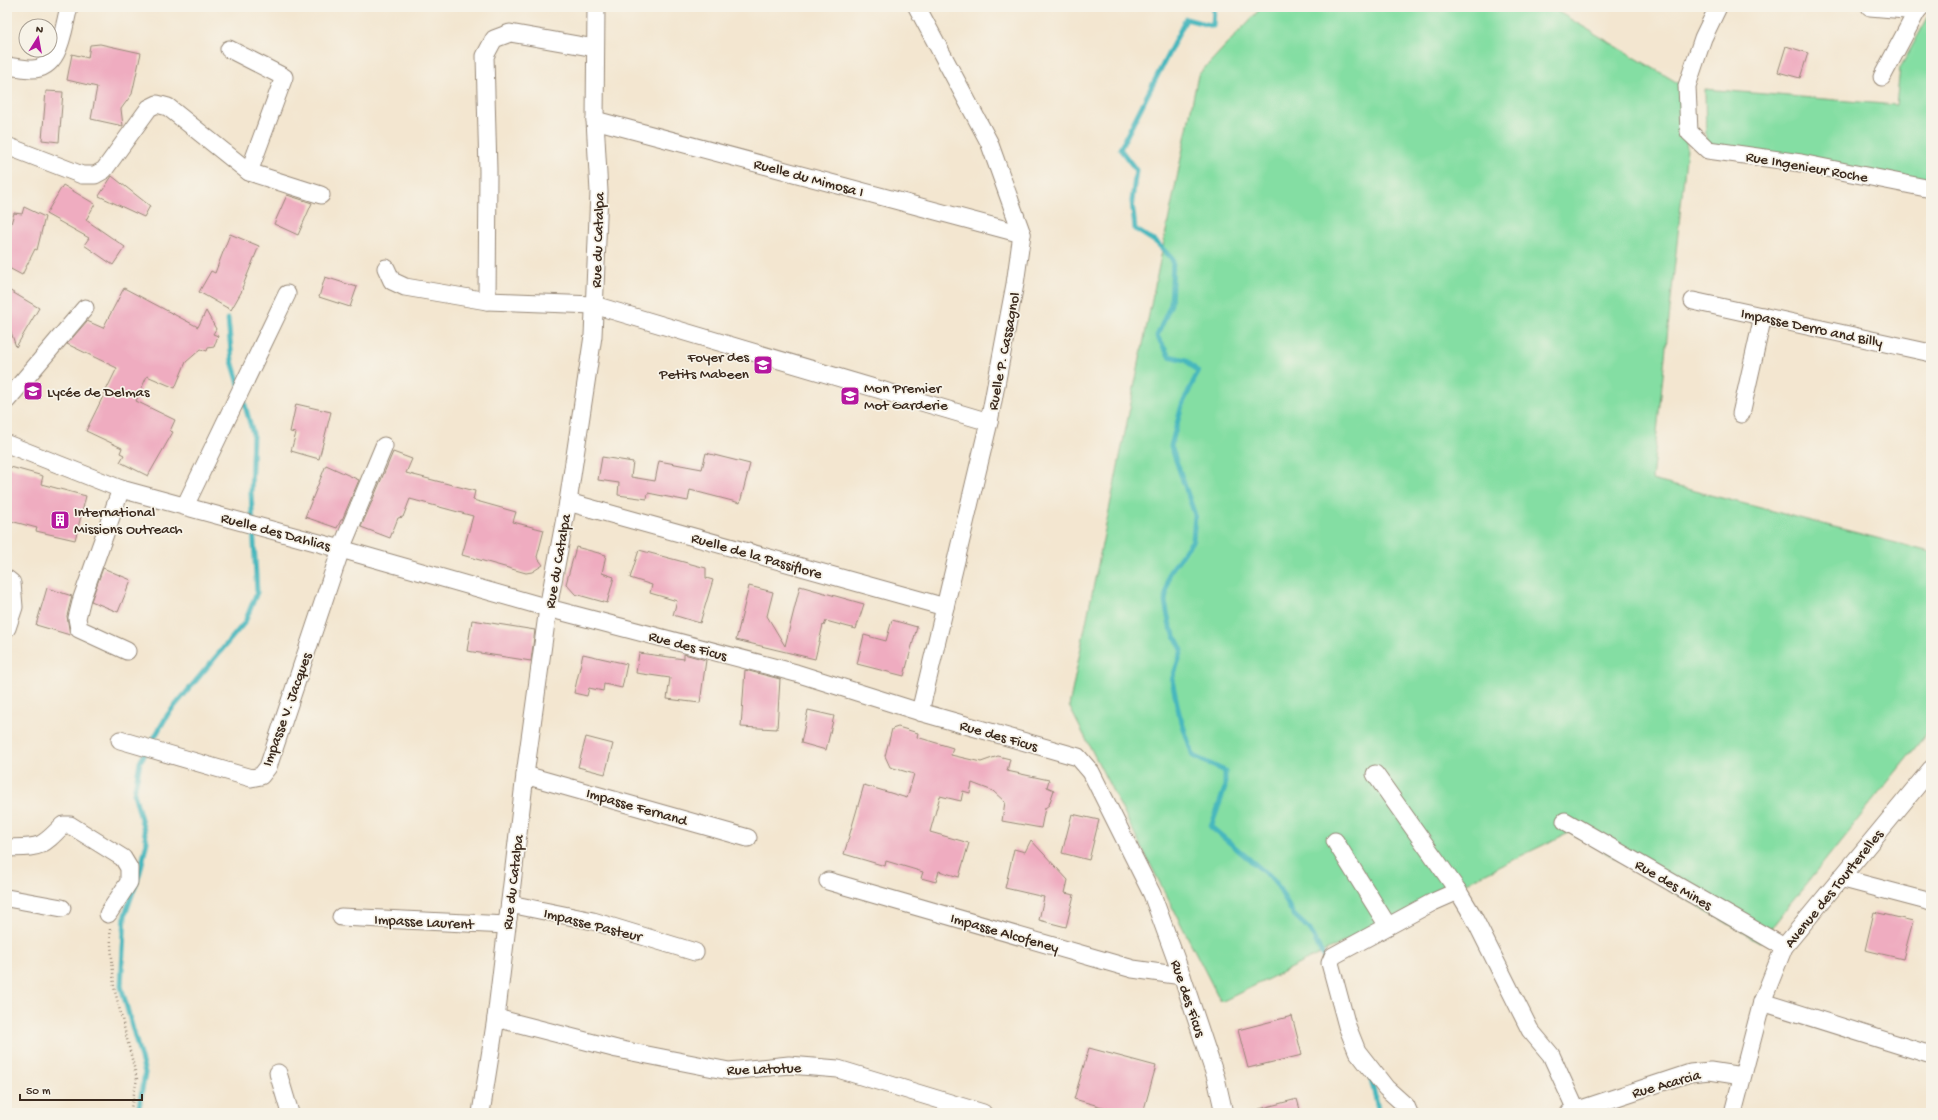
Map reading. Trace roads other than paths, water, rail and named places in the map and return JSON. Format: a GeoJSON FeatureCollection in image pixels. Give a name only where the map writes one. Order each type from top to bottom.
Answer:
{"type":"FeatureCollection","features":[{"type":"Feature","properties":{"kind":"street"},"geometry":{"type":"LineString","coordinates":[[7,66],[33,70],[48,65],[55,56],[69,7]]}},
{"type":"Feature","properties":{"kind":"street","name":"Rue du Catalpa"},"geometry":{"type":"LineString","coordinates":[[510,904],[525,775],[548,608],[568,502],[593,336],[599,192],[595,120],[596,7]]}},
{"type":"Feature","properties":{"kind":"street","name":"Ruelle P. Cassagnol"},"geometry":{"type":"LineString","coordinates":[[917,7],[989,142],[1022,234],[1015,284],[989,422],[920,712]]}},
{"type":"Feature","properties":{"kind":"street","name":"Rue Ingenieur Roche"},"geometry":{"type":"LineString","coordinates":[[1718,7],[1704,38],[1687,86],[1689,132],[1708,150],[1801,163],[1931,190]]}},
{"type":"Feature","properties":{"kind":"street"},"geometry":{"type":"LineString","coordinates":[[1870,7],[1919,9],[1903,41],[1882,77]]}},
{"type":"Feature","properties":{"kind":"street"},"geometry":{"type":"LineString","coordinates":[[487,301],[488,171],[485,56],[494,39],[510,33],[595,48]]}},
{"type":"Feature","properties":{"kind":"street"},"geometry":{"type":"LineString","coordinates":[[229,49],[284,77],[249,172]]}},
{"type":"Feature","properties":{"kind":"street"},"geometry":{"type":"LineString","coordinates":[[7,146],[82,175],[95,175],[104,170],[149,108],[157,104],[168,106],[249,172],[322,195]]}},
{"type":"Feature","properties":{"kind":"street","name":"Ruelle du Mimosa I"},"geometry":{"type":"LineString","coordinates":[[595,120],[1022,234]]}},
{"type":"Feature","properties":{"kind":"street"},"geometry":{"type":"LineString","coordinates":[[386,268],[392,281],[405,287],[487,301],[594,305],[989,422]]}},
{"type":"Feature","properties":{"kind":"street"},"geometry":{"type":"LineString","coordinates":[[185,506],[287,294]]}},
{"type":"Feature","properties":{"kind":"street","name":"Impasse Derro and Billy"},"geometry":{"type":"LineString","coordinates":[[1693,301],[1931,353]]}},
{"type":"Feature","properties":{"kind":"street"},"geometry":{"type":"LineString","coordinates":[[7,400],[85,308]]}},
{"type":"Feature","properties":{"kind":"street"},"geometry":{"type":"LineString","coordinates":[[1741,414],[1763,316]]}},
{"type":"Feature","properties":{"kind":"street","name":"Ruelle des Dahlias"},"geometry":{"type":"LineString","coordinates":[[7,444],[121,489],[264,527],[548,608]]}},
{"type":"Feature","properties":{"kind":"street","name":"Impasse V. Jacques"},"geometry":{"type":"LineString","coordinates":[[120,740],[251,778],[261,776],[268,767],[341,549],[384,446]]}},
{"type":"Feature","properties":{"kind":"street"},"geometry":{"type":"LineString","coordinates":[[121,489],[82,598],[77,618],[79,629],[127,651]]}},
{"type":"Feature","properties":{"kind":"street","name":"Ruelle de la Passiflore"},"geometry":{"type":"LineString","coordinates":[[568,502],[945,608]]}},
{"type":"Feature","properties":{"kind":"street"},"geometry":{"type":"LineString","coordinates":[[7,579],[12,584],[14,607],[7,628]]}},
{"type":"Feature","properties":{"kind":"street","name":"Rue des Ficus"},"geometry":{"type":"LineString","coordinates":[[548,608],[796,673],[920,712],[1078,757],[1091,772],[1152,894],[1182,976],[1216,1078],[1224,1113]]}},
{"type":"Feature","properties":{"kind":"street","name":"Avenue des Tourterelles"},"geometry":{"type":"LineString","coordinates":[[1733,1113],[1762,1002],[1784,947],[1931,769]]}},
{"type":"Feature","properties":{"kind":"street"},"geometry":{"type":"LineString","coordinates":[[1375,774],[1458,891],[1473,916],[1530,1030],[1551,1055],[1572,1112]]}},
{"type":"Feature","properties":{"kind":"street","name":"Impasse Fernand"},"geometry":{"type":"LineString","coordinates":[[525,775],[748,838]]}},
{"type":"Feature","properties":{"kind":"street","name":"Rue des Mines"},"geometry":{"type":"LineString","coordinates":[[1565,821],[1784,947]]}},
{"type":"Feature","properties":{"kind":"street"},"geometry":{"type":"LineString","coordinates":[[7,848],[37,847],[46,842],[63,825],[70,825],[123,858],[129,868],[128,882],[108,914]]}},
{"type":"Feature","properties":{"kind":"street"},"geometry":{"type":"LineString","coordinates":[[1335,841],[1388,926]]}},
{"type":"Feature","properties":{"kind":"street"},"geometry":{"type":"LineString","coordinates":[[1840,878],[1931,902]]}},
{"type":"Feature","properties":{"kind":"street","name":"Impasse Alcofeney"},"geometry":{"type":"LineString","coordinates":[[828,881],[1133,969],[1182,976]]}},
{"type":"Feature","properties":{"kind":"street"},"geometry":{"type":"LineString","coordinates":[[1409,1113],[1406,1106],[1386,1088],[1357,1051],[1347,1026],[1330,967],[1333,956],[1447,894],[1458,891]]}},
{"type":"Feature","properties":{"kind":"street"},"geometry":{"type":"LineString","coordinates":[[7,898],[62,908]]}},
{"type":"Feature","properties":{"kind":"street"},"geometry":{"type":"LineString","coordinates":[[507,925],[510,904]]}},
{"type":"Feature","properties":{"kind":"street","name":"Impasse Pasteur"},"geometry":{"type":"LineString","coordinates":[[510,904],[593,922],[695,952]]}},
{"type":"Feature","properties":{"kind":"street","name":"Impasse Laurent"},"geometry":{"type":"LineString","coordinates":[[341,917],[507,925]]}},
{"type":"Feature","properties":{"kind":"street","name":"Rue du Catalpa"},"geometry":{"type":"LineString","coordinates":[[481,1113],[496,1018],[507,925]]}},
{"type":"Feature","properties":{"kind":"street"},"geometry":{"type":"LineString","coordinates":[[1762,1002],[1931,1055]]}},
{"type":"Feature","properties":{"kind":"street","name":"Rue Latotue"},"geometry":{"type":"LineString","coordinates":[[496,1018],[617,1049],[729,1071],[789,1065],[838,1069],[983,1113]]}},
{"type":"Feature","properties":{"kind":"street","name":"Rue Acarcia"},"geometry":{"type":"LineString","coordinates":[[1572,1112],[1690,1073],[1710,1071],[1742,1076]]}},
{"type":"Feature","properties":{"kind":"street"},"geometry":{"type":"LineString","coordinates":[[278,1073],[290,1113]]}},
{"type":"Feature","properties":{"kind":"waterway"},"geometry":{"type":"LineString","coordinates":[[1214,7],[1213,26],[1186,19],[1120,149],[1136,170],[1132,201],[1135,229],[1157,243],[1173,260],[1171,304],[1157,336],[1169,356],[1186,360],[1198,372],[1182,405],[1171,446],[1195,515],[1193,540],[1169,573],[1165,602],[1170,626],[1182,650],[1172,680],[1179,713],[1193,756],[1225,771],[1225,788],[1211,827],[1275,881],[1293,914],[1310,930],[1326,962]]}},
{"type":"Feature","properties":{"kind":"waterway"},"geometry":{"type":"LineString","coordinates":[[228,319],[232,361],[239,384]]}},
{"type":"Feature","properties":{"kind":"waterway"},"geometry":{"type":"LineString","coordinates":[[138,1113],[145,1073],[121,986],[125,915],[140,872],[147,842],[134,793],[140,762],[168,714],[245,622],[257,592],[251,493],[253,434],[243,398]]}},
{"type":"Feature","properties":{"kind":"waterway"},"geometry":{"type":"LineString","coordinates":[[1371,1079],[1379,1113]]}},
{"type":"Feature","properties":{"kind":"place","name":"Foyer des Petits Mabeen"},"geometry":{"type":"Point","coordinates":[763,365]}},
{"type":"Feature","properties":{"kind":"place","name":"Lycée de Delmas"},"geometry":{"type":"Point","coordinates":[33,391]}},
{"type":"Feature","properties":{"kind":"place","name":"Mon Premier Mot Garderie"},"geometry":{"type":"Point","coordinates":[850,396]}},
{"type":"Feature","properties":{"kind":"place","name":"International Missions Outreach"},"geometry":{"type":"Point","coordinates":[60,520]}}]}
